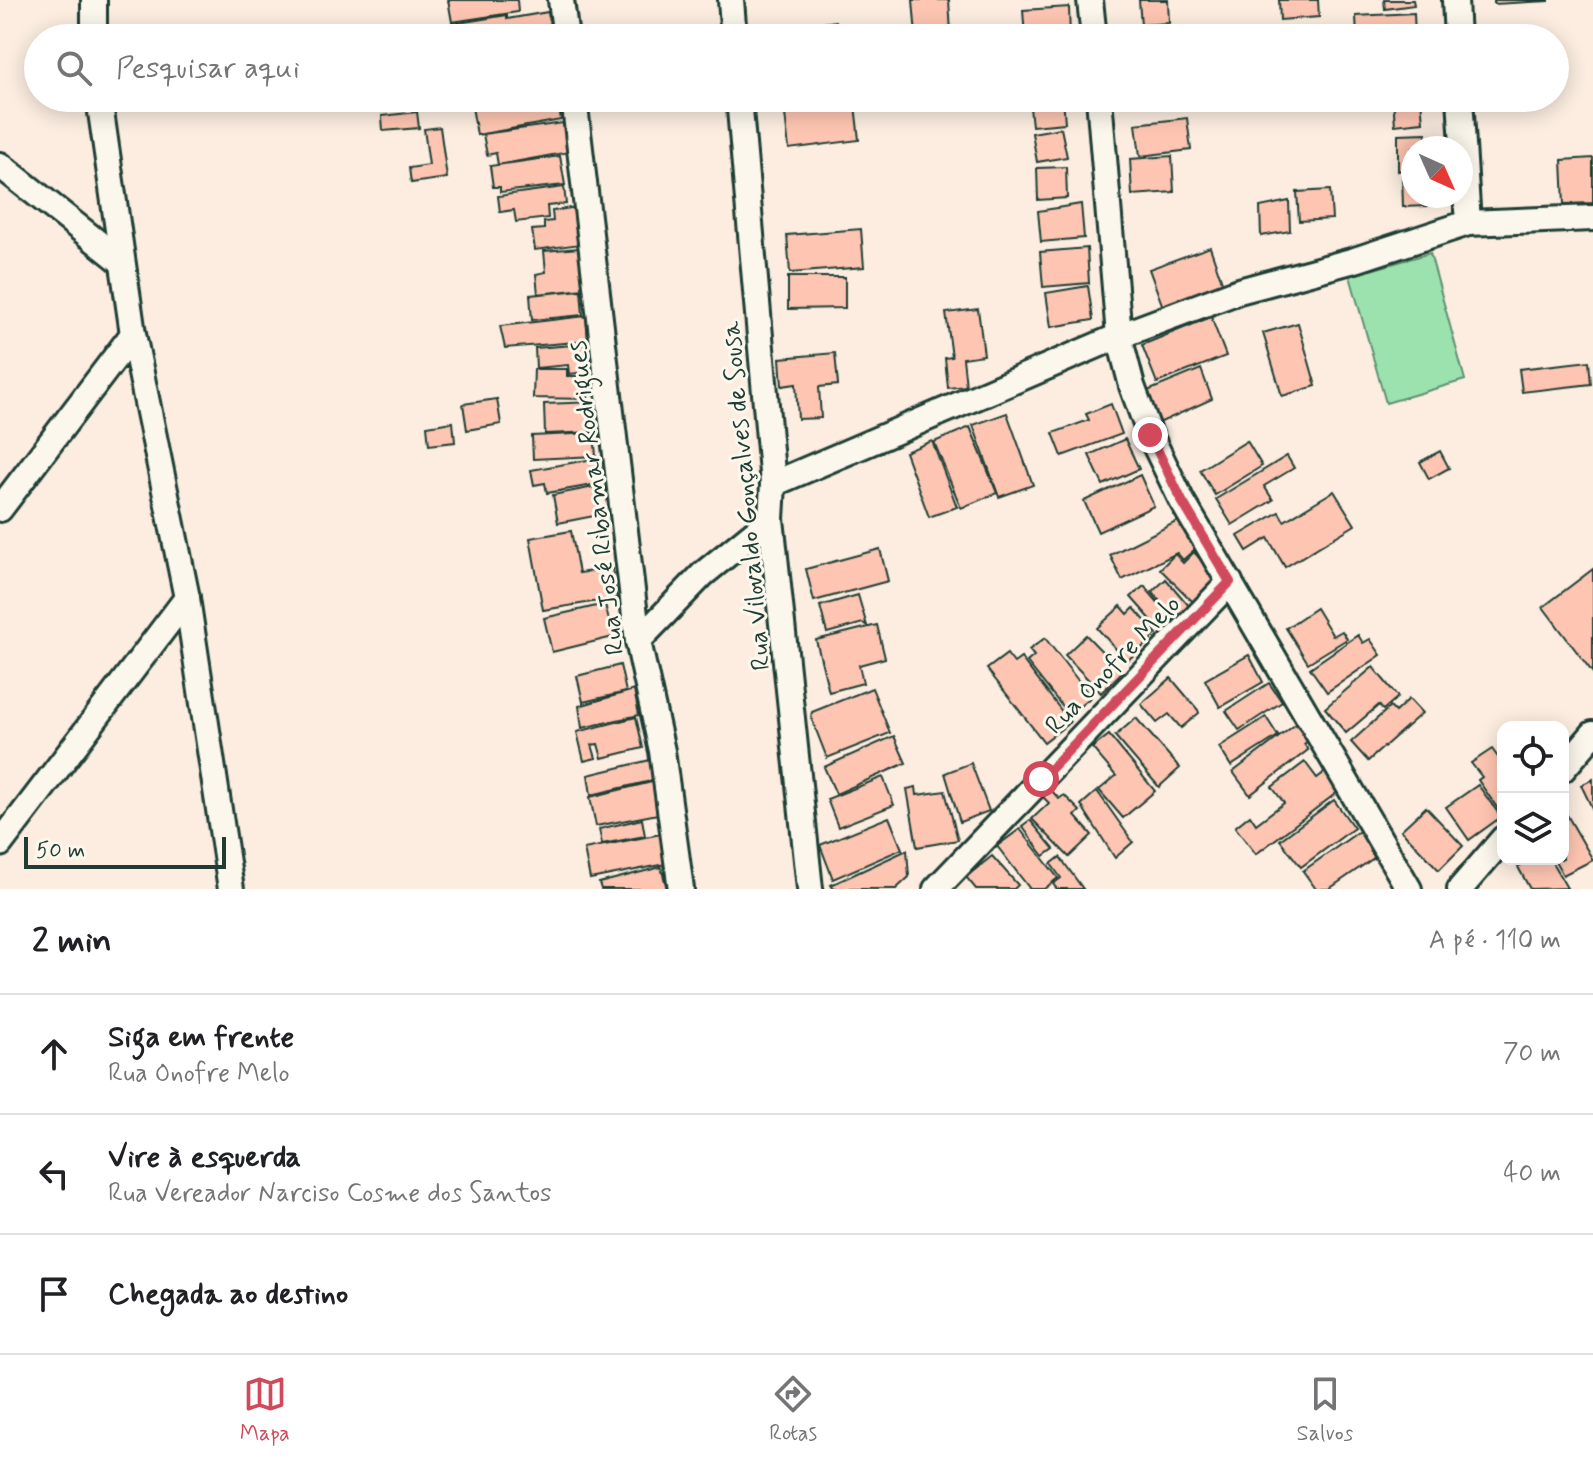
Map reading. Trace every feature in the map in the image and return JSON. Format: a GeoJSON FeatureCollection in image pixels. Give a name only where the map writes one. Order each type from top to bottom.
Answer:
{"type":"FeatureCollection","features":[{"type":"Feature","properties":{"kind":"street"},"geometry":{"type":"LineString","coordinates":[[94,0],[94,24]]}},
{"type":"Feature","properties":{"kind":"street"},"geometry":{"type":"LineString","coordinates":[[561,0],[564,24]]}},
{"type":"Feature","properties":{"kind":"street"},"geometry":{"type":"LineString","coordinates":[[731,0],[733,24]]}},
{"type":"Feature","properties":{"kind":"street"},"geometry":{"type":"LineString","coordinates":[[1090,0],[1093,24]]}},
{"type":"Feature","properties":{"kind":"street"},"geometry":{"type":"LineString","coordinates":[[1455,0],[1456,24]]}},
{"type":"Feature","properties":{"kind":"street"},"geometry":{"type":"LineString","coordinates":[[101,112],[133,334],[187,598],[225,885]]}},
{"type":"Feature","properties":{"kind":"street","name":"Rua José Ribamar Rodrigues"},"geometry":{"type":"LineString","coordinates":[[576,112],[638,641],[662,751],[681,889]]}},
{"type":"Feature","properties":{"kind":"street","name":"Rua Vilovaldo Gonçalves de Sousa"},"geometry":{"type":"LineString","coordinates":[[740,112],[773,484],[771,519],[810,889]]}},
{"type":"Feature","properties":{"kind":"street"},"geometry":{"type":"LineString","coordinates":[[1100,112],[1119,336],[1132,386],[1150,435],[1182,501],[1409,889]]}},
{"type":"Feature","properties":{"kind":"street"},"geometry":{"type":"LineString","coordinates":[[1461,112],[1468,223]]}},
{"type":"Feature","properties":{"kind":"street"},"geometry":{"type":"LineString","coordinates":[[0,167],[122,262]]}},
{"type":"Feature","properties":{"kind":"street"},"geometry":{"type":"LineString","coordinates":[[773,484],[1119,336],[1239,291],[1355,260],[1468,223],[1593,218]]}},
{"type":"Feature","properties":{"kind":"street"},"geometry":{"type":"LineString","coordinates":[[0,509],[133,334]]}},
{"type":"Feature","properties":{"kind":"street"},"geometry":{"type":"LineString","coordinates":[[638,641],[703,574],[771,519]]}},
{"type":"Feature","properties":{"kind":"street","name":"Rua Onofre Melo"},"geometry":{"type":"LineString","coordinates":[[936,889],[1230,582]]}},
{"type":"Feature","properties":{"kind":"street"},"geometry":{"type":"LineString","coordinates":[[0,844],[187,598]]}},
{"type":"Feature","properties":{"kind":"street"},"geometry":{"type":"LineString","coordinates":[[1569,762],[1593,734]]}},
{"type":"Feature","properties":{"kind":"street"},"geometry":{"type":"LineString","coordinates":[[1460,889],[1497,846]]}},
{"type":"Feature","properties":{"kind":"green space"},"geometry":{"type":"Polygon","coordinates":[[[1430,253],[1465,380],[1386,403],[1350,276],[1430,253]]]}},
{"type":"Feature","properties":{"kind":"building"},"geometry":{"type":"Polygon","coordinates":[[[448,0],[517,0],[518,12],[452,22],[448,0]]]}},
{"type":"Feature","properties":{"kind":"building"},"geometry":{"type":"Polygon","coordinates":[[[913,0],[949,0],[950,24],[915,24],[913,0]]]}},
{"type":"Feature","properties":{"kind":"building"},"geometry":{"type":"Polygon","coordinates":[[[1139,0],[1168,0],[1169,23],[1141,24],[1139,0]]]}},
{"type":"Feature","properties":{"kind":"building"},"geometry":{"type":"Polygon","coordinates":[[[1279,0],[1318,0],[1319,17],[1280,20],[1279,0]]]}},
{"type":"Feature","properties":{"kind":"building"},"geometry":{"type":"Polygon","coordinates":[[[1384,0],[1413,0],[1414,5],[1385,9],[1384,0]]]}},
{"type":"Feature","properties":{"kind":"building"},"geometry":{"type":"Polygon","coordinates":[[[1494,0],[1549,0],[1549,1],[1494,4],[1494,0]]]}},
{"type":"Feature","properties":{"kind":"building"},"geometry":{"type":"Polygon","coordinates":[[[1069,7],[1070,24],[1024,24],[1023,10],[1069,7]]]}},
{"type":"Feature","properties":{"kind":"building"},"geometry":{"type":"Polygon","coordinates":[[[548,12],[550,24],[452,24],[507,15],[507,19],[548,12]]]}},
{"type":"Feature","properties":{"kind":"building"},"geometry":{"type":"Polygon","coordinates":[[[1414,13],[1414,24],[1356,24],[1356,16],[1414,13]]]}},
{"type":"Feature","properties":{"kind":"building"},"geometry":{"type":"Polygon","coordinates":[[[417,112],[419,128],[383,131],[382,116],[417,112]]]}},
{"type":"Feature","properties":{"kind":"building"},"geometry":{"type":"Polygon","coordinates":[[[473,112],[560,112],[561,120],[477,135],[473,112]]]}},
{"type":"Feature","properties":{"kind":"building"},"geometry":{"type":"Polygon","coordinates":[[[856,112],[859,140],[789,149],[785,114],[856,112]]]}},
{"type":"Feature","properties":{"kind":"building"},"geometry":{"type":"Polygon","coordinates":[[[1030,112],[1064,112],[1065,123],[1032,126],[1030,112]]]}},
{"type":"Feature","properties":{"kind":"building"},"geometry":{"type":"Polygon","coordinates":[[[1394,112],[1422,112],[1423,122],[1395,125],[1394,112]]]}},
{"type":"Feature","properties":{"kind":"building"},"geometry":{"type":"Polygon","coordinates":[[[1187,118],[1191,150],[1140,156],[1136,124],[1187,118]]]}},
{"type":"Feature","properties":{"kind":"building"},"geometry":{"type":"Polygon","coordinates":[[[563,123],[569,152],[498,165],[496,153],[487,155],[483,134],[563,123]]]}},
{"type":"Feature","properties":{"kind":"building"},"geometry":{"type":"Polygon","coordinates":[[[440,127],[447,178],[411,183],[409,168],[429,165],[424,129],[440,127]]]}},
{"type":"Feature","properties":{"kind":"building"},"geometry":{"type":"Polygon","coordinates":[[[1061,128],[1067,157],[1037,162],[1032,133],[1061,128]]]}},
{"type":"Feature","properties":{"kind":"building"},"geometry":{"type":"Polygon","coordinates":[[[1426,133],[1426,136],[1401,136],[1401,170],[1398,171],[1398,134],[1426,133]]]}},
{"type":"Feature","properties":{"kind":"building"},"geometry":{"type":"Polygon","coordinates":[[[560,156],[565,185],[500,192],[500,187],[493,187],[490,166],[560,156]]]}},
{"type":"Feature","properties":{"kind":"building"},"geometry":{"type":"Polygon","coordinates":[[[1172,156],[1174,192],[1132,195],[1130,159],[1172,156]]]}},
{"type":"Feature","properties":{"kind":"building"},"geometry":{"type":"Polygon","coordinates":[[[1593,158],[1593,203],[1564,204],[1562,160],[1593,158]]]}},
{"type":"Feature","properties":{"kind":"building"},"geometry":{"type":"Polygon","coordinates":[[[1066,167],[1067,198],[1038,200],[1037,168],[1066,167]]]}},
{"type":"Feature","properties":{"kind":"building"},"geometry":{"type":"Polygon","coordinates":[[[564,187],[566,204],[547,206],[548,218],[516,222],[514,210],[500,212],[498,196],[564,187]]]}},
{"type":"Feature","properties":{"kind":"building"},"geometry":{"type":"Polygon","coordinates":[[[1330,190],[1332,219],[1299,221],[1297,192],[1330,190]]]}},
{"type":"Feature","properties":{"kind":"building"},"geometry":{"type":"Polygon","coordinates":[[[1289,201],[1290,231],[1261,236],[1260,207],[1289,201]]]}},
{"type":"Feature","properties":{"kind":"building"},"geometry":{"type":"Polygon","coordinates":[[[1081,204],[1084,238],[1041,242],[1038,211],[1081,204]]]}},
{"type":"Feature","properties":{"kind":"building"},"geometry":{"type":"Polygon","coordinates":[[[577,207],[581,244],[535,250],[532,230],[544,229],[544,222],[553,221],[552,211],[577,207]]]}},
{"type":"Feature","properties":{"kind":"building"},"geometry":{"type":"Polygon","coordinates":[[[861,229],[864,267],[790,273],[787,235],[861,229]]]}},
{"type":"Feature","properties":{"kind":"building"},"geometry":{"type":"Polygon","coordinates":[[[1210,247],[1223,285],[1163,307],[1149,269],[1210,247]]]}},
{"type":"Feature","properties":{"kind":"building"},"geometry":{"type":"Polygon","coordinates":[[[579,248],[584,289],[538,294],[536,274],[546,272],[544,251],[579,248]]]}},
{"type":"Feature","properties":{"kind":"building"},"geometry":{"type":"Polygon","coordinates":[[[1087,248],[1089,283],[1043,287],[1040,252],[1087,248]]]}},
{"type":"Feature","properties":{"kind":"building"},"geometry":{"type":"Polygon","coordinates":[[[788,277],[845,277],[845,308],[788,309],[788,277]]]}},
{"type":"Feature","properties":{"kind":"building"},"geometry":{"type":"Polygon","coordinates":[[[1088,286],[1093,320],[1051,327],[1046,293],[1088,286]]]}},
{"type":"Feature","properties":{"kind":"building"},"geometry":{"type":"Polygon","coordinates":[[[581,290],[583,315],[532,320],[530,295],[581,290]]]}},
{"type":"Feature","properties":{"kind":"building"},"geometry":{"type":"Polygon","coordinates":[[[978,309],[984,355],[963,358],[966,386],[948,388],[945,358],[952,357],[946,313],[978,309]]]}},
{"type":"Feature","properties":{"kind":"building"},"geometry":{"type":"Polygon","coordinates":[[[586,316],[588,341],[505,348],[500,326],[586,316]]]}},
{"type":"Feature","properties":{"kind":"building"},"geometry":{"type":"Polygon","coordinates":[[[1211,317],[1226,356],[1157,383],[1142,345],[1211,317]]]}},
{"type":"Feature","properties":{"kind":"building"},"geometry":{"type":"Polygon","coordinates":[[[1298,323],[1316,386],[1282,396],[1263,333],[1298,323]]]}},
{"type":"Feature","properties":{"kind":"building"},"geometry":{"type":"Polygon","coordinates":[[[586,344],[588,372],[569,374],[568,365],[536,368],[535,348],[586,344]]]}},
{"type":"Feature","properties":{"kind":"building"},"geometry":{"type":"Polygon","coordinates":[[[835,353],[838,385],[819,387],[821,418],[798,419],[796,384],[782,386],[780,358],[835,353]]]}},
{"type":"Feature","properties":{"kind":"building"},"geometry":{"type":"Polygon","coordinates":[[[1589,361],[1591,384],[1522,392],[1519,369],[1589,361]]]}},
{"type":"Feature","properties":{"kind":"building"},"geometry":{"type":"Polygon","coordinates":[[[534,369],[567,369],[567,376],[589,376],[588,399],[533,398],[534,369]]]}},
{"type":"Feature","properties":{"kind":"building"},"geometry":{"type":"Polygon","coordinates":[[[1201,369],[1212,399],[1159,423],[1145,392],[1201,369]]]}},
{"type":"Feature","properties":{"kind":"building"},"geometry":{"type":"Polygon","coordinates":[[[497,399],[501,424],[467,430],[463,404],[497,399]]]}},
{"type":"Feature","properties":{"kind":"building"},"geometry":{"type":"Polygon","coordinates":[[[595,402],[596,432],[545,434],[544,404],[595,402]]]}},
{"type":"Feature","properties":{"kind":"building"},"geometry":{"type":"Polygon","coordinates":[[[1111,404],[1122,434],[1062,456],[1053,433],[1089,420],[1086,414],[1111,404]]]}},
{"type":"Feature","properties":{"kind":"building"},"geometry":{"type":"Polygon","coordinates":[[[1007,413],[1033,485],[999,497],[973,425],[1007,413]]]}},
{"type":"Feature","properties":{"kind":"building"},"geometry":{"type":"Polygon","coordinates":[[[453,422],[455,442],[429,445],[427,426],[453,422]]]}},
{"type":"Feature","properties":{"kind":"building"},"geometry":{"type":"Polygon","coordinates":[[[970,427],[997,493],[961,508],[934,442],[970,427]]]}},
{"type":"Feature","properties":{"kind":"building"},"geometry":{"type":"Polygon","coordinates":[[[594,433],[596,456],[533,459],[532,436],[594,433]]]}},
{"type":"Feature","properties":{"kind":"building"},"geometry":{"type":"Polygon","coordinates":[[[1125,439],[1139,469],[1103,485],[1089,455],[1125,439]]]}},
{"type":"Feature","properties":{"kind":"building"},"geometry":{"type":"Polygon","coordinates":[[[932,441],[957,507],[929,517],[905,452],[932,441]]]}},
{"type":"Feature","properties":{"kind":"building"},"geometry":{"type":"Polygon","coordinates":[[[1247,441],[1262,466],[1215,495],[1200,470],[1247,441]]]}},
{"type":"Feature","properties":{"kind":"building"},"geometry":{"type":"Polygon","coordinates":[[[1440,451],[1449,468],[1429,479],[1420,462],[1440,451]]]}},
{"type":"Feature","properties":{"kind":"building"},"geometry":{"type":"Polygon","coordinates":[[[1287,456],[1294,468],[1264,486],[1273,500],[1232,525],[1216,499],[1287,456]]]}},
{"type":"Feature","properties":{"kind":"building"},"geometry":{"type":"Polygon","coordinates":[[[599,458],[604,483],[547,493],[545,483],[534,485],[531,470],[599,458]]]}},
{"type":"Feature","properties":{"kind":"building"},"geometry":{"type":"Polygon","coordinates":[[[1140,475],[1154,506],[1098,532],[1084,501],[1140,475]]]}},
{"type":"Feature","properties":{"kind":"building"},"geometry":{"type":"Polygon","coordinates":[[[594,487],[599,515],[558,523],[553,495],[594,487]]]}},
{"type":"Feature","properties":{"kind":"building"},"geometry":{"type":"Polygon","coordinates":[[[1334,491],[1355,525],[1285,567],[1268,538],[1247,551],[1238,536],[1279,512],[1284,521],[1334,491]]]}},
{"type":"Feature","properties":{"kind":"building"},"geometry":{"type":"Polygon","coordinates":[[[1180,520],[1195,549],[1183,560],[1177,553],[1122,580],[1110,555],[1180,520]]]}},
{"type":"Feature","properties":{"kind":"building"},"geometry":{"type":"Polygon","coordinates":[[[571,531],[579,573],[612,568],[617,598],[543,610],[530,538],[571,531]]]}},
{"type":"Feature","properties":{"kind":"building"},"geometry":{"type":"Polygon","coordinates":[[[880,549],[888,581],[814,601],[806,569],[880,549]]]}},
{"type":"Feature","properties":{"kind":"building"},"geometry":{"type":"Polygon","coordinates":[[[1194,552],[1219,581],[1194,603],[1160,569],[1175,554],[1183,563],[1194,552]]]}},
{"type":"Feature","properties":{"kind":"building"},"geometry":{"type":"Polygon","coordinates":[[[1593,569],[1593,673],[1543,607],[1593,569]]]}},
{"type":"Feature","properties":{"kind":"building"},"geometry":{"type":"Polygon","coordinates":[[[1166,579],[1190,607],[1182,615],[1173,617],[1152,592],[1166,579]]]}},
{"type":"Feature","properties":{"kind":"building"},"geometry":{"type":"Polygon","coordinates":[[[1144,586],[1173,620],[1161,631],[1131,597],[1144,586]]]}},
{"type":"Feature","properties":{"kind":"building"},"geometry":{"type":"Polygon","coordinates":[[[858,595],[867,626],[863,623],[827,633],[820,606],[858,595]]]}},
{"type":"Feature","properties":{"kind":"building"},"geometry":{"type":"Polygon","coordinates":[[[605,604],[613,637],[552,652],[544,618],[605,604]]]}},
{"type":"Feature","properties":{"kind":"building"},"geometry":{"type":"Polygon","coordinates":[[[1121,606],[1128,614],[1134,608],[1157,634],[1127,661],[1097,628],[1121,606]]]}},
{"type":"Feature","properties":{"kind":"building"},"geometry":{"type":"Polygon","coordinates":[[[1316,608],[1333,636],[1342,631],[1347,639],[1308,663],[1286,628],[1316,608]]]}},
{"type":"Feature","properties":{"kind":"building"},"geometry":{"type":"Polygon","coordinates":[[[877,625],[885,658],[859,665],[863,683],[829,692],[816,640],[877,625]]]}},
{"type":"Feature","properties":{"kind":"building"},"geometry":{"type":"Polygon","coordinates":[[[1086,635],[1122,672],[1101,693],[1065,655],[1086,635]]]}},
{"type":"Feature","properties":{"kind":"building"},"geometry":{"type":"Polygon","coordinates":[[[1358,635],[1363,643],[1370,639],[1381,655],[1327,692],[1310,668],[1358,635]]]}},
{"type":"Feature","properties":{"kind":"building"},"geometry":{"type":"Polygon","coordinates":[[[1045,638],[1091,697],[1069,715],[1027,662],[1034,656],[1029,650],[1045,638]]]}},
{"type":"Feature","properties":{"kind":"building"},"geometry":{"type":"Polygon","coordinates":[[[1007,654],[1014,663],[1021,658],[1070,722],[1044,742],[987,669],[1007,654]]]}},
{"type":"Feature","properties":{"kind":"building"},"geometry":{"type":"Polygon","coordinates":[[[1249,655],[1263,682],[1220,707],[1205,680],[1249,655]]]}},
{"type":"Feature","properties":{"kind":"building"},"geometry":{"type":"Polygon","coordinates":[[[620,665],[626,692],[583,702],[577,676],[620,665]]]}},
{"type":"Feature","properties":{"kind":"building"},"geometry":{"type":"Polygon","coordinates":[[[1373,667],[1398,697],[1383,710],[1379,705],[1346,733],[1325,708],[1373,667]]]}},
{"type":"Feature","properties":{"kind":"building"},"geometry":{"type":"Polygon","coordinates":[[[1171,678],[1199,713],[1181,728],[1169,714],[1157,723],[1141,704],[1171,678]]]}},
{"type":"Feature","properties":{"kind":"building"},"geometry":{"type":"Polygon","coordinates":[[[1269,683],[1282,702],[1239,730],[1226,711],[1269,683]]]}},
{"type":"Feature","properties":{"kind":"building"},"geometry":{"type":"Polygon","coordinates":[[[872,688],[890,733],[827,758],[811,717],[812,712],[872,688]]]}},
{"type":"Feature","properties":{"kind":"building"},"geometry":{"type":"Polygon","coordinates":[[[634,690],[639,715],[582,728],[579,706],[634,690]]]}},
{"type":"Feature","properties":{"kind":"building"},"geometry":{"type":"Polygon","coordinates":[[[1409,699],[1422,713],[1368,761],[1351,742],[1390,707],[1395,712],[1409,699]]]}},
{"type":"Feature","properties":{"kind":"building"},"geometry":{"type":"Polygon","coordinates":[[[636,717],[643,748],[602,758],[598,744],[592,745],[596,758],[584,761],[577,732],[636,717]]]}},
{"type":"Feature","properties":{"kind":"building"},"geometry":{"type":"Polygon","coordinates":[[[1266,717],[1278,736],[1231,766],[1219,747],[1266,717]]]}},
{"type":"Feature","properties":{"kind":"building"},"geometry":{"type":"Polygon","coordinates":[[[1136,718],[1180,768],[1159,787],[1115,736],[1136,718]]]}},
{"type":"Feature","properties":{"kind":"building"},"geometry":{"type":"Polygon","coordinates":[[[1300,721],[1312,738],[1304,744],[1308,750],[1250,795],[1233,772],[1300,721]]]}},
{"type":"Feature","properties":{"kind":"building"},"geometry":{"type":"Polygon","coordinates":[[[1109,735],[1155,791],[1123,818],[1099,790],[1116,776],[1092,748],[1109,735]]]}},
{"type":"Feature","properties":{"kind":"building"},"geometry":{"type":"Polygon","coordinates":[[[894,736],[906,763],[836,794],[824,767],[894,736]]]}},
{"type":"Feature","properties":{"kind":"building"},"geometry":{"type":"Polygon","coordinates":[[[1492,749],[1497,756],[1497,808],[1478,780],[1482,777],[1471,763],[1492,749]]]}},
{"type":"Feature","properties":{"kind":"building"},"geometry":{"type":"Polygon","coordinates":[[[650,760],[655,780],[591,795],[588,775],[650,760]]]}},
{"type":"Feature","properties":{"kind":"building"},"geometry":{"type":"Polygon","coordinates":[[[1305,762],[1317,778],[1329,769],[1343,788],[1256,854],[1235,827],[1250,815],[1256,824],[1284,803],[1272,787],[1305,762]]]}},
{"type":"Feature","properties":{"kind":"building"},"geometry":{"type":"Polygon","coordinates":[[[971,763],[989,811],[960,822],[945,773],[971,763]]]}},
{"type":"Feature","properties":{"kind":"building"},"geometry":{"type":"Polygon","coordinates":[[[883,777],[894,805],[838,827],[827,799],[883,777]]]}},
{"type":"Feature","properties":{"kind":"building"},"geometry":{"type":"Polygon","coordinates":[[[1593,779],[1593,810],[1581,785],[1593,779]]]}},
{"type":"Feature","properties":{"kind":"building"},"geometry":{"type":"Polygon","coordinates":[[[656,781],[663,813],[596,826],[590,797],[656,781]]]}},
{"type":"Feature","properties":{"kind":"building"},"geometry":{"type":"Polygon","coordinates":[[[1478,785],[1497,811],[1497,820],[1469,840],[1446,807],[1478,785]]]}},
{"type":"Feature","properties":{"kind":"building"},"geometry":{"type":"Polygon","coordinates":[[[916,787],[917,795],[945,791],[958,840],[917,847],[907,789],[916,787]]]}},
{"type":"Feature","properties":{"kind":"building"},"geometry":{"type":"Polygon","coordinates":[[[1051,790],[1059,799],[1064,795],[1080,811],[1075,816],[1092,835],[1069,857],[1032,819],[1049,803],[1043,797],[1051,790]]]}},
{"type":"Feature","properties":{"kind":"building"},"geometry":{"type":"Polygon","coordinates":[[[1097,791],[1133,842],[1115,858],[1081,805],[1097,791]]]}},
{"type":"Feature","properties":{"kind":"building"},"geometry":{"type":"Polygon","coordinates":[[[1334,800],[1354,828],[1301,867],[1280,840],[1334,800]]]}},
{"type":"Feature","properties":{"kind":"building"},"geometry":{"type":"Polygon","coordinates":[[[1426,807],[1463,846],[1439,870],[1401,830],[1426,807]]]}},
{"type":"Feature","properties":{"kind":"building"},"geometry":{"type":"Polygon","coordinates":[[[889,817],[902,849],[833,879],[820,845],[889,817]]]}},
{"type":"Feature","properties":{"kind":"building"},"geometry":{"type":"Polygon","coordinates":[[[1569,818],[1593,860],[1563,875],[1557,865],[1569,865],[1569,818]]]}},
{"type":"Feature","properties":{"kind":"building"},"geometry":{"type":"Polygon","coordinates":[[[642,819],[645,836],[602,844],[599,829],[642,819]]]}},
{"type":"Feature","properties":{"kind":"building"},"geometry":{"type":"Polygon","coordinates":[[[1030,820],[1054,849],[1044,856],[1022,826],[1030,820]]]}},
{"type":"Feature","properties":{"kind":"building"},"geometry":{"type":"Polygon","coordinates":[[[1020,829],[1058,878],[1044,889],[1030,889],[997,846],[1020,829]]]}},
{"type":"Feature","properties":{"kind":"building"},"geometry":{"type":"Polygon","coordinates":[[[1361,830],[1378,855],[1329,889],[1316,889],[1303,871],[1361,830]]]}},
{"type":"Feature","properties":{"kind":"building"},"geometry":{"type":"Polygon","coordinates":[[[661,834],[666,864],[590,879],[584,849],[661,834]]]}},
{"type":"Feature","properties":{"kind":"building"},"geometry":{"type":"Polygon","coordinates":[[[907,850],[909,877],[896,889],[834,889],[831,885],[907,850]]]}},
{"type":"Feature","properties":{"kind":"building"},"geometry":{"type":"Polygon","coordinates":[[[992,856],[1018,885],[1014,889],[976,889],[966,877],[992,856]]]}},
{"type":"Feature","properties":{"kind":"building"},"geometry":{"type":"Polygon","coordinates":[[[1060,857],[1083,889],[1057,889],[1053,884],[1061,878],[1051,864],[1060,857]]]}},
{"type":"Feature","properties":{"kind":"building"},"geometry":{"type":"Polygon","coordinates":[[[1554,865],[1567,888],[1530,889],[1518,867],[1554,865]]]}},
{"type":"Feature","properties":{"kind":"building"},"geometry":{"type":"Polygon","coordinates":[[[661,867],[667,889],[601,889],[599,883],[661,867]]]}},
{"type":"Feature","properties":{"kind":"route"},"geometry":{"type":"LineString","coordinates":[[1041,779],[1230,582],[1182,501],[1150,435]]}}]}
